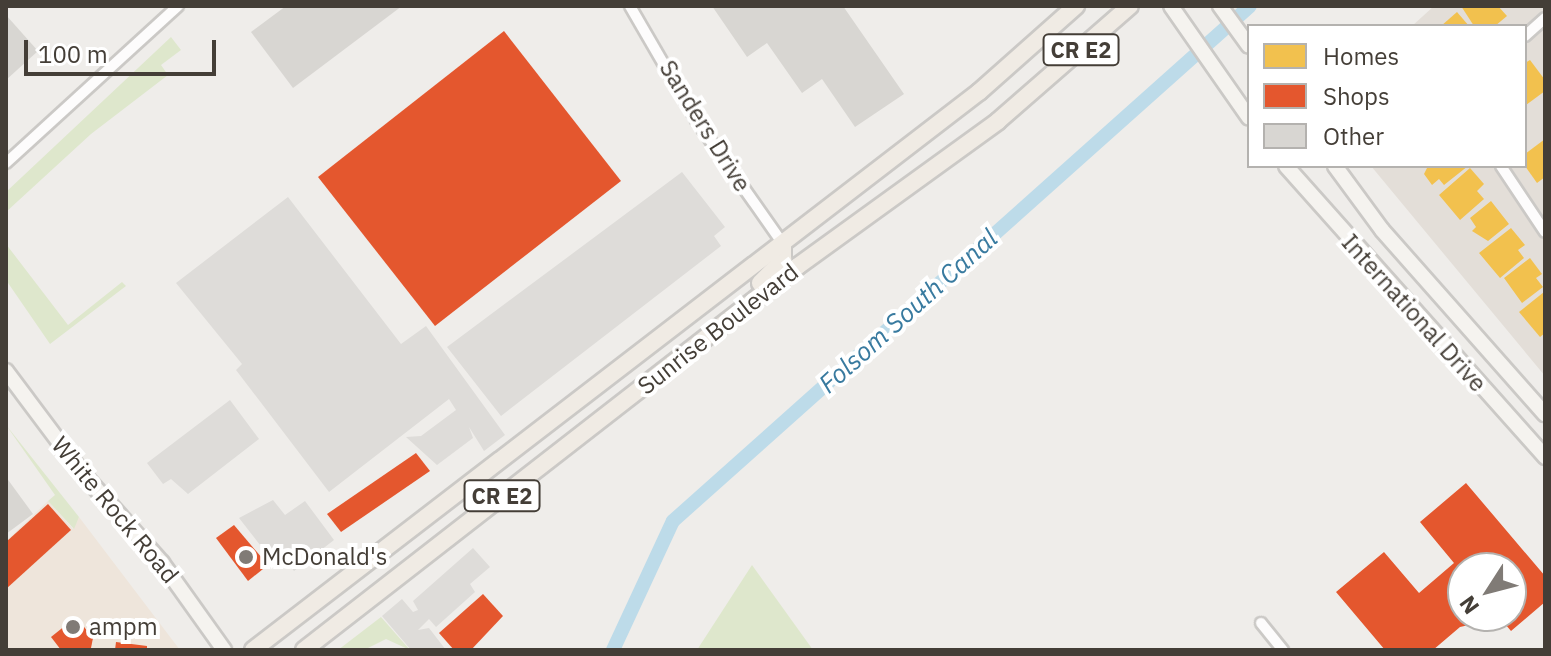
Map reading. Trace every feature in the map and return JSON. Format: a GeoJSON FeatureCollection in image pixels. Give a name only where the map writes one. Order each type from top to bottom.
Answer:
{"type":"FeatureCollection","features":[{"type":"Feature","properties":{"kind":"main road","name":"Sunrise Boulevard"},"geometry":{"type":"LineString","coordinates":[[253,650],[979,92],[1076,6]]}},
{"type":"Feature","properties":{"kind":"main road","name":"Sunrise Boulevard"},"geometry":{"type":"LineString","coordinates":[[304,650],[742,310],[998,121],[1130,6]]}},
{"type":"Feature","properties":{"kind":"main road"},"geometry":{"type":"LineString","coordinates":[[1220,6],[1247,43]]}},
{"type":"Feature","properties":{"kind":"main road"},"geometry":{"type":"LineString","coordinates":[[1171,8],[1247,115]]}},
{"type":"Feature","properties":{"kind":"main road","name":"International Drive"},"geometry":{"type":"LineString","coordinates":[[1288,168],[1545,457]]}},
{"type":"Feature","properties":{"kind":"main road","name":"International Drive"},"geometry":{"type":"LineString","coordinates":[[1336,168],[1382,230],[1545,414]]}},
{"type":"Feature","properties":{"kind":"main road"},"geometry":{"type":"LineString","coordinates":[[742,310],[757,285],[778,267],[783,244]]}},
{"type":"Feature","properties":{"kind":"main road","name":"White Rock Road"},"geometry":{"type":"LineString","coordinates":[[6,371],[83,474],[162,563],[224,650]]}},
{"type":"Feature","properties":{"kind":"street"},"geometry":{"type":"LineString","coordinates":[[6,163],[178,6]]}},
{"type":"Feature","properties":{"kind":"street","name":"Sanders Drive"},"geometry":{"type":"LineString","coordinates":[[630,6],[696,120],[783,244]]}},
{"type":"Feature","properties":{"kind":"street"},"geometry":{"type":"LineString","coordinates":[[1527,34],[1545,18]]}},
{"type":"Feature","properties":{"kind":"street"},"geometry":{"type":"LineString","coordinates":[[1503,168],[1540,214],[1545,232]]}},
{"type":"Feature","properties":{"kind":"street"},"geometry":{"type":"LineString","coordinates":[[1261,623],[1283,650]]}},
{"type":"Feature","properties":{"kind":"shaded area"},"geometry":{"type":"Polygon","coordinates":[[[1434,6],[1545,6],[1545,376],[1373,168],[1527,168],[1527,24],[1414,24],[1434,6]]]}},
{"type":"Feature","properties":{"kind":"shaded area"},"geometry":{"type":"Polygon","coordinates":[[[682,172],[725,227],[714,236],[721,246],[501,416],[447,347],[682,172]]]}},
{"type":"Feature","properties":{"kind":"shaded area"},"geometry":{"type":"Polygon","coordinates":[[[288,197],[401,344],[426,326],[505,435],[484,451],[469,427],[473,438],[437,465],[406,437],[421,436],[456,410],[449,399],[329,492],[236,370],[242,364],[176,283],[288,197]]]}},
{"type":"Feature","properties":{"kind":"shaded area"},"geometry":{"type":"Polygon","coordinates":[[[230,400],[259,439],[188,494],[171,479],[163,484],[147,463],[230,400]]]}},
{"type":"Feature","properties":{"kind":"shaded area"},"geometry":{"type":"Polygon","coordinates":[[[273,500],[285,515],[305,501],[334,540],[294,571],[287,562],[279,569],[239,518],[273,500]]]}},
{"type":"Feature","properties":{"kind":"shaded area"},"geometry":{"type":"Polygon","coordinates":[[[48,501],[73,529],[79,517],[180,650],[6,650],[6,541],[48,501]]]}},
{"type":"Feature","properties":{"kind":"shaded area"},"geometry":{"type":"Polygon","coordinates":[[[473,548],[490,567],[470,584],[475,592],[436,627],[429,619],[418,630],[429,628],[446,650],[411,650],[382,616],[402,599],[413,612],[418,610],[413,601],[473,548]]]}},
{"type":"Feature","properties":{"kind":"green space"},"geometry":{"type":"Polygon","coordinates":[[[171,37],[181,50],[161,65],[168,75],[91,134],[6,212],[6,192],[171,37]]]}},
{"type":"Feature","properties":{"kind":"green space"},"geometry":{"type":"Polygon","coordinates":[[[6,244],[68,325],[122,282],[126,286],[50,344],[6,280],[6,244]]]}},
{"type":"Feature","properties":{"kind":"green space"},"geometry":{"type":"Polygon","coordinates":[[[6,425],[79,517],[74,529],[48,501],[55,495],[6,425]]]}},
{"type":"Feature","properties":{"kind":"green space"},"geometry":{"type":"Polygon","coordinates":[[[752,565],[813,650],[697,650],[752,565]]]}},
{"type":"Feature","properties":{"kind":"green space"},"geometry":{"type":"Polygon","coordinates":[[[381,617],[410,650],[386,639],[364,650],[338,650],[381,617]]]}},
{"type":"Feature","properties":{"kind":"building: Homes"},"geometry":{"type":"Polygon","coordinates":[[[1461,6],[1498,6],[1507,16],[1497,24],[1473,24],[1461,6]]]}},
{"type":"Feature","properties":{"kind":"building: Homes"},"geometry":{"type":"Polygon","coordinates":[[[1457,12],[1467,24],[1443,24],[1457,12]]]}},
{"type":"Feature","properties":{"kind":"building: Homes"},"geometry":{"type":"Polygon","coordinates":[[[1530,60],[1545,80],[1545,91],[1527,104],[1527,62],[1530,60]]]}},
{"type":"Feature","properties":{"kind":"building: Homes"},"geometry":{"type":"Polygon","coordinates":[[[1545,139],[1545,177],[1537,183],[1526,168],[1527,152],[1545,139]]]}},
{"type":"Feature","properties":{"kind":"building: Homes"},"geometry":{"type":"Polygon","coordinates":[[[1427,168],[1465,168],[1444,185],[1439,179],[1432,185],[1424,174],[1427,168]]]}},
{"type":"Feature","properties":{"kind":"building: Homes"},"geometry":{"type":"Polygon","coordinates":[[[1470,168],[1484,184],[1477,191],[1484,199],[1460,220],[1439,195],[1470,168]]]}},
{"type":"Feature","properties":{"kind":"building: Homes"},"geometry":{"type":"Polygon","coordinates":[[[1491,201],[1509,224],[1488,241],[1472,231],[1476,227],[1470,218],[1491,201]]]}},
{"type":"Feature","properties":{"kind":"building: Homes"},"geometry":{"type":"Polygon","coordinates":[[[1511,228],[1525,245],[1518,250],[1524,258],[1500,278],[1479,253],[1511,228]]]}},
{"type":"Feature","properties":{"kind":"building: Homes"},"geometry":{"type":"Polygon","coordinates":[[[1530,258],[1542,274],[1536,278],[1543,287],[1522,303],[1504,278],[1530,258]]]}},
{"type":"Feature","properties":{"kind":"building: Homes"},"geometry":{"type":"Polygon","coordinates":[[[1544,292],[1545,333],[1540,337],[1519,312],[1544,292]]]}},
{"type":"Feature","properties":{"kind":"building: Shops"},"geometry":{"type":"Polygon","coordinates":[[[504,31],[621,181],[435,326],[318,177],[504,31]]]}},
{"type":"Feature","properties":{"kind":"building: Shops"},"geometry":{"type":"Polygon","coordinates":[[[416,453],[430,471],[341,532],[327,514],[416,453]]]}},
{"type":"Feature","properties":{"kind":"building: Shops"},"geometry":{"type":"Polygon","coordinates":[[[1466,483],[1525,552],[1447,552],[1447,555],[1420,522],[1466,483]]]}},
{"type":"Feature","properties":{"kind":"building: Shops"},"geometry":{"type":"Polygon","coordinates":[[[48,504],[71,530],[6,589],[6,542],[48,504]]]}},
{"type":"Feature","properties":{"kind":"building: Shops","name":"McDonald's"},"geometry":{"type":"Polygon","coordinates":[[[234,525],[268,565],[248,581],[216,538],[234,525]]]}},
{"type":"Feature","properties":{"kind":"building: Shops"},"geometry":{"type":"Polygon","coordinates":[[[1384,552],[1419,593],[1447,569],[1447,632],[1454,632],[1433,650],[1385,650],[1336,592],[1384,552]]]}},
{"type":"Feature","properties":{"kind":"building: Shops"},"geometry":{"type":"Polygon","coordinates":[[[1527,555],[1545,576],[1545,602],[1527,617],[1527,555]]]}},
{"type":"Feature","properties":{"kind":"building: Shops"},"geometry":{"type":"Polygon","coordinates":[[[483,594],[503,616],[471,650],[454,650],[439,633],[483,594]]]}},
{"type":"Feature","properties":{"kind":"building: Shops","name":"ampm"},"geometry":{"type":"Polygon","coordinates":[[[76,617],[93,638],[91,648],[61,650],[51,637],[76,617]]]}},
{"type":"Feature","properties":{"kind":"building: Shops"},"geometry":{"type":"Polygon","coordinates":[[[116,642],[147,646],[147,650],[115,650],[116,642]]]}},
{"type":"Feature","properties":{"kind":"building: Other"},"geometry":{"type":"Polygon","coordinates":[[[286,6],[402,6],[293,88],[251,32],[286,6]]]}},
{"type":"Feature","properties":{"kind":"building: Other"},"geometry":{"type":"Polygon","coordinates":[[[712,6],[843,6],[904,94],[855,127],[822,79],[802,93],[767,43],[747,57],[712,6]]]}},
{"type":"Feature","properties":{"kind":"building: Other"},"geometry":{"type":"Polygon","coordinates":[[[6,15],[38,51],[6,80],[6,15]]]}},
{"type":"Feature","properties":{"kind":"building: Other"},"geometry":{"type":"Polygon","coordinates":[[[6,477],[33,514],[6,534],[6,477]]]}},
{"type":"Feature","properties":{"kind":"waterway","name":"Folsom South Canal"},"geometry":{"type":"LineString","coordinates":[[613,650],[673,521],[1250,6]]}},
{"type":"Feature","properties":{"kind":"place","name":"McDonald's"},"geometry":{"type":"Point","coordinates":[246,557]}},
{"type":"Feature","properties":{"kind":"place","name":"ampm"},"geometry":{"type":"Point","coordinates":[73,627]}}]}
